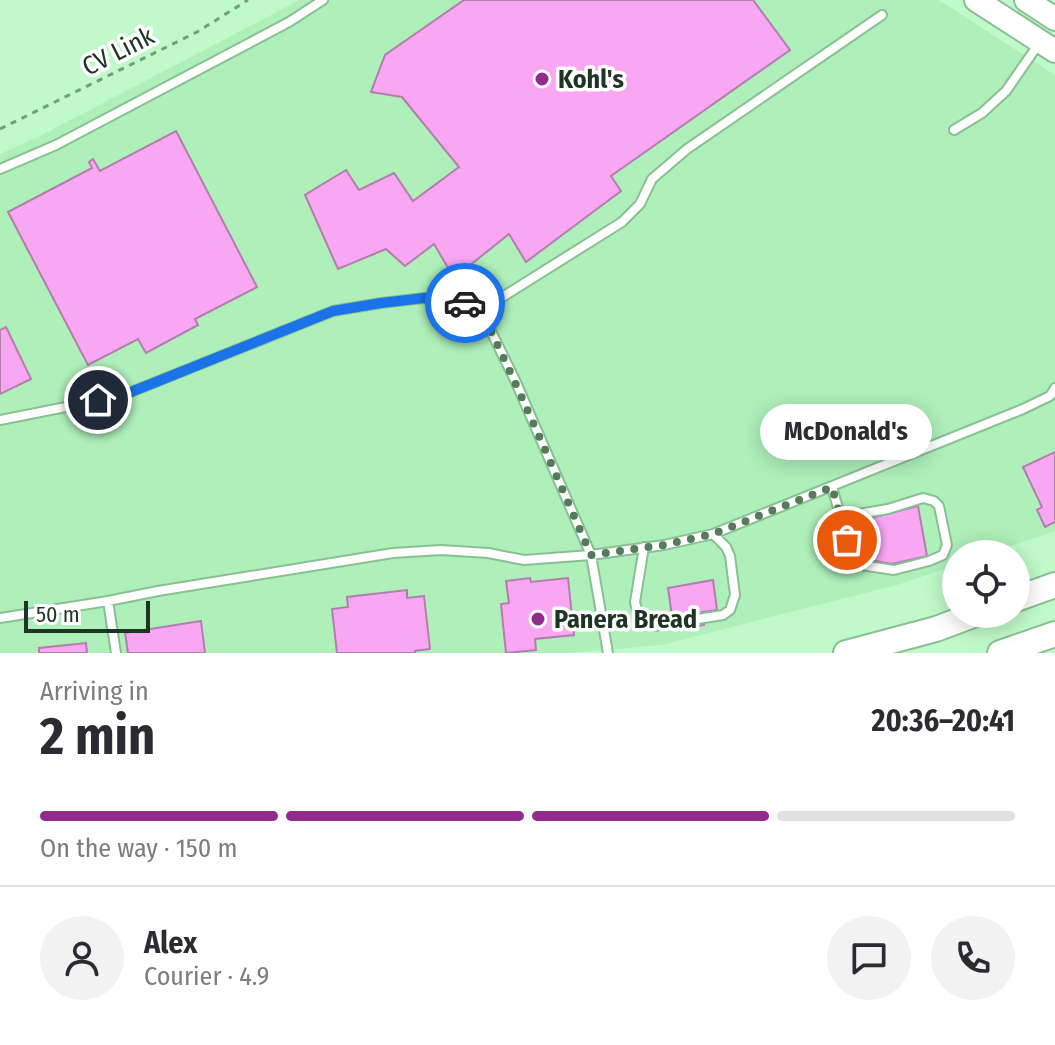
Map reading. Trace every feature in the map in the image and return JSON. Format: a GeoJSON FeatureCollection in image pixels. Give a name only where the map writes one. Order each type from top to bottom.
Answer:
{"type":"FeatureCollection","features":[{"type":"Feature","properties":{"kind":"main road"},"geometry":{"type":"LineString","coordinates":[[1030,594],[1055,585]]}},
{"type":"Feature","properties":{"kind":"main road"},"geometry":{"type":"LineString","coordinates":[[846,653],[942,627]]}},
{"type":"Feature","properties":{"kind":"main road"},"geometry":{"type":"LineString","coordinates":[[1000,653],[1055,634]]}},
{"type":"Feature","properties":{"kind":"street"},"geometry":{"type":"LineString","coordinates":[[976,0],[1048,46]]}},
{"type":"Feature","properties":{"kind":"street"},"geometry":{"type":"LineString","coordinates":[[1026,0],[1055,19]]}},
{"type":"Feature","properties":{"kind":"lane"},"geometry":{"type":"LineString","coordinates":[[0,169],[70,138],[289,22],[323,0]]}},
{"type":"Feature","properties":{"kind":"lane"},"geometry":{"type":"LineString","coordinates":[[0,420],[121,396],[333,311],[424,298],[478,305],[504,296],[622,222],[640,204],[652,179],[687,149],[882,15]]}},
{"type":"Feature","properties":{"kind":"lane"},"geometry":{"type":"LineString","coordinates":[[954,130],[982,113],[1048,46]]}},
{"type":"Feature","properties":{"kind":"lane"},"geometry":{"type":"LineString","coordinates":[[478,305],[515,380],[591,555],[608,653]]}},
{"type":"Feature","properties":{"kind":"lane"},"geometry":{"type":"LineString","coordinates":[[0,618],[393,553],[441,550],[488,553],[524,560],[664,545],[713,534],[832,487],[1023,409],[1050,396],[1055,388]]}},
{"type":"Feature","properties":{"kind":"lane"},"geometry":{"type":"LineString","coordinates":[[832,487],[840,517],[854,564],[894,570],[943,555],[947,545],[939,506],[923,498],[888,509],[840,517]]}},
{"type":"Feature","properties":{"kind":"lane"},"geometry":{"type":"LineString","coordinates":[[644,547],[635,602],[639,618],[654,626],[723,615],[730,610],[735,595],[730,556],[713,534]]}},
{"type":"Feature","properties":{"kind":"lane"},"geometry":{"type":"LineString","coordinates":[[108,601],[116,653]]}},
{"type":"Feature","properties":{"kind":"path","name":"CV Link"},"geometry":{"type":"LineString","coordinates":[[0,129],[197,32],[248,0]]}},
{"type":"Feature","properties":{"kind":"shaded area"},"geometry":{"type":"Polygon","coordinates":[[[300,0],[939,0],[1055,75],[1055,531],[1028,540],[942,540],[942,570],[897,585],[661,645],[568,653],[0,653],[0,154],[300,0]]]}},
{"type":"Feature","properties":{"kind":"building"},"geometry":{"type":"Polygon","coordinates":[[[464,0],[753,0],[790,50],[611,176],[621,191],[526,262],[509,234],[454,278],[434,244],[405,266],[386,249],[338,269],[305,195],[346,170],[359,190],[394,173],[413,201],[459,167],[402,97],[371,92],[385,55],[464,0]]]}},
{"type":"Feature","properties":{"kind":"building"},"geometry":{"type":"Polygon","coordinates":[[[176,131],[257,287],[195,319],[198,325],[146,353],[138,339],[88,365],[8,212],[92,168],[89,162],[93,159],[100,171],[176,131]]]}},
{"type":"Feature","properties":{"kind":"building"},"geometry":{"type":"Polygon","coordinates":[[[6,327],[31,379],[0,394],[0,330],[6,327]]]}},
{"type":"Feature","properties":{"kind":"building"},"geometry":{"type":"Polygon","coordinates":[[[1055,452],[1055,522],[1045,527],[1037,510],[1042,507],[1023,467],[1055,452]]]}},
{"type":"Feature","properties":{"kind":"building"},"geometry":{"type":"Polygon","coordinates":[[[918,506],[927,556],[892,564],[865,559],[856,522],[918,506]]]}},
{"type":"Feature","properties":{"kind":"building","name":"Panera Bread"},"geometry":{"type":"Polygon","coordinates":[[[530,578],[531,582],[568,578],[574,635],[535,639],[536,650],[506,653],[501,604],[509,603],[506,581],[530,578]]]}},
{"type":"Feature","properties":{"kind":"building"},"geometry":{"type":"Polygon","coordinates":[[[713,580],[717,610],[702,612],[704,625],[674,630],[668,588],[713,580]]]}},
{"type":"Feature","properties":{"kind":"building"},"geometry":{"type":"Polygon","coordinates":[[[407,590],[407,598],[424,596],[430,649],[415,653],[337,653],[332,609],[348,607],[347,597],[407,590]]]}},
{"type":"Feature","properties":{"kind":"building"},"geometry":{"type":"Polygon","coordinates":[[[201,621],[205,653],[128,653],[125,633],[201,621]]]}},
{"type":"Feature","properties":{"kind":"building"},"geometry":{"type":"Polygon","coordinates":[[[86,643],[87,653],[39,653],[39,648],[86,643]]]}},
{"type":"Feature","properties":{"kind":"way so far"},"geometry":{"type":"LineString","coordinates":[[465,303],[478,305],[515,380],[591,555],[664,545],[713,534],[832,487],[847,540]]}},
{"type":"Feature","properties":{"kind":"place","name":"Kohl's"},"geometry":{"type":"Point","coordinates":[542,79]}},
{"type":"Feature","properties":{"kind":"place","name":"McDonald's"},"geometry":{"type":"Point","coordinates":[847,540]}},
{"type":"Feature","properties":{"kind":"place","name":"Panera Bread"},"geometry":{"type":"Point","coordinates":[538,619]}},
{"type":"Feature","properties":{"kind":"route"},"geometry":{"type":"LineString","coordinates":[[98,400],[121,396],[333,311],[424,298],[465,303]]}}]}
